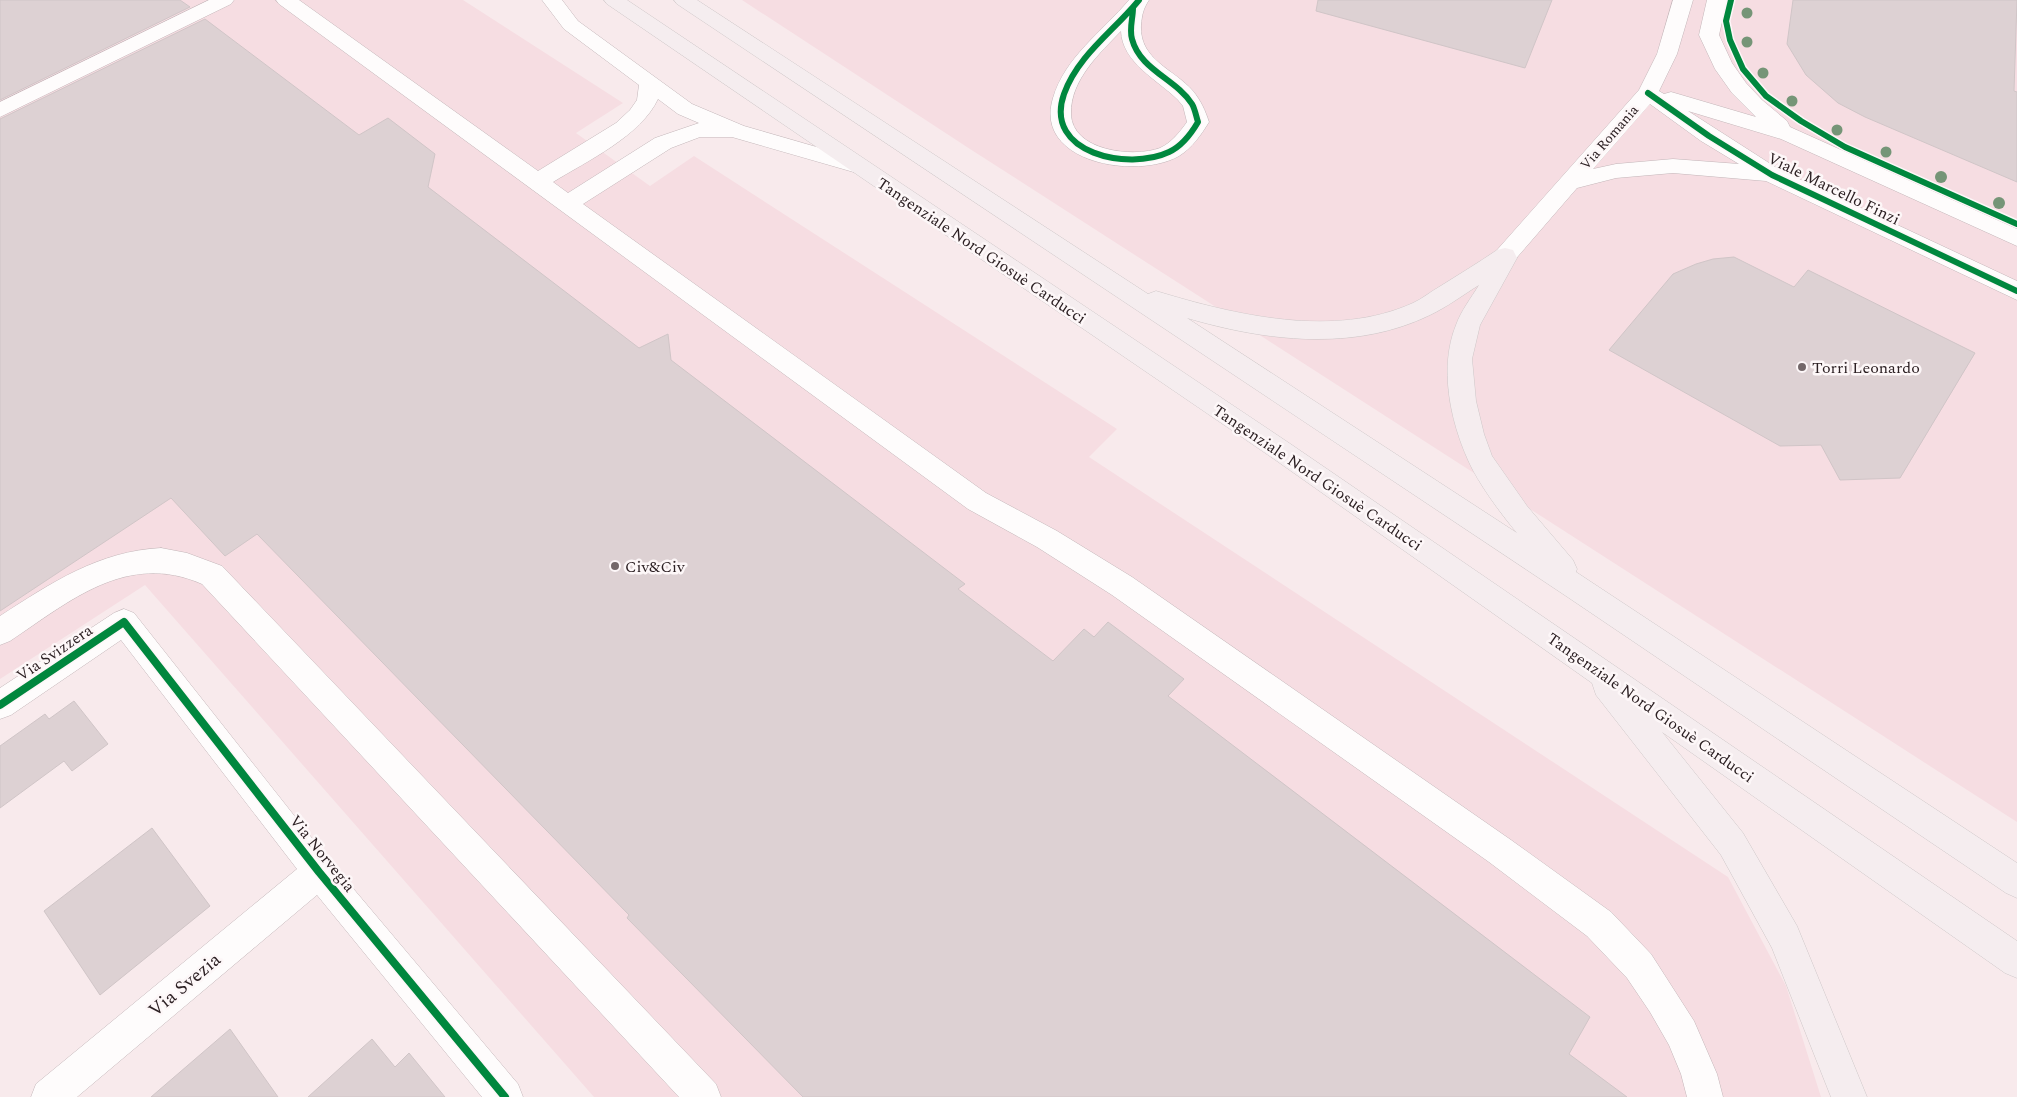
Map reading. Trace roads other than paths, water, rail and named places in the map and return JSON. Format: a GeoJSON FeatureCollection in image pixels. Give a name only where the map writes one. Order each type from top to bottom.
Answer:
{"type":"FeatureCollection","features":[{"type":"Feature","properties":{"kind":"highway","name":"Tangenziale Nord Giosuè Carducci"},"geometry":{"type":"LineString","coordinates":[[614,0],[857,166],[1283,452],[2017,961]]}},
{"type":"Feature","properties":{"kind":"highway"},"geometry":{"type":"LineString","coordinates":[[684,0],[1579,590],[2017,882]]}},
{"type":"Feature","properties":{"kind":"highway"},"geometry":{"type":"LineString","coordinates":[[1119,288],[1206,317],[1276,330],[1336,330],[1376,323],[1419,310],[1505,256]]}},
{"type":"Feature","properties":{"kind":"highway"},"geometry":{"type":"LineString","coordinates":[[1505,256],[1468,325],[1460,359],[1463,401],[1470,434],[1481,460],[1517,514],[1579,590]]}},
{"type":"Feature","properties":{"kind":"highway"},"geometry":{"type":"LineString","coordinates":[[1588,662],[1732,844],[1785,938],[1849,1097]]}},
{"type":"Feature","properties":{"kind":"street"},"geometry":{"type":"LineString","coordinates":[[0,110],[224,0]]}},
{"type":"Feature","properties":{"kind":"street"},"geometry":{"type":"LineString","coordinates":[[286,0],[977,501],[1047,539],[1122,586],[1500,851],[1600,924],[1639,966],[1662,1000],[1682,1033],[1699,1074],[1705,1097]]}},
{"type":"Feature","properties":{"kind":"street"},"geometry":{"type":"LineString","coordinates":[[552,0],[571,25],[685,109],[736,131],[857,166]]}},
{"type":"Feature","properties":{"kind":"street","name":"Via Romania"},"geometry":{"type":"LineString","coordinates":[[1505,256],[1648,93],[1667,54],[1683,0]]}},
{"type":"Feature","properties":{"kind":"street","name":"Viale Marcello Finzi"},"geometry":{"type":"LineString","coordinates":[[1718,0],[1709,35],[1722,64],[1755,106],[1789,134]]}},
{"type":"Feature","properties":{"kind":"street"},"geometry":{"type":"LineString","coordinates":[[1136,4],[1132,38],[1140,56],[1155,71],[1176,85],[1193,104],[1198,122],[1189,137],[1169,151],[1142,159],[1112,159],[1082,148],[1063,127],[1060,110],[1066,90],[1086,56],[1136,4]]}},
{"type":"Feature","properties":{"kind":"street"},"geometry":{"type":"LineString","coordinates":[[538,182],[623,128],[638,115],[647,100],[650,84]]}},
{"type":"Feature","properties":{"kind":"street","name":"Viale Marcello Finzi"},"geometry":{"type":"LineString","coordinates":[[1648,93],[1789,134],[2017,238]]}},
{"type":"Feature","properties":{"kind":"street","name":"Viale Marcello Finzi"},"geometry":{"type":"LineString","coordinates":[[1648,93],[1709,136],[1772,175],[2017,291]]}},
{"type":"Feature","properties":{"kind":"street"},"geometry":{"type":"LineString","coordinates":[[567,204],[663,143],[700,130],[736,131]]}},
{"type":"Feature","properties":{"kind":"street","name":"Viale Marcello Finzi"},"geometry":{"type":"LineString","coordinates":[[1568,183],[1616,171],[1673,166],[1772,175]]}},
{"type":"Feature","properties":{"kind":"street"},"geometry":{"type":"LineString","coordinates":[[0,632],[68,588],[124,564],[160,560],[188,565],[212,575],[703,1097]]}},
{"type":"Feature","properties":{"kind":"street","name":"Via Svizzera"},"geometry":{"type":"LineString","coordinates":[[0,705],[124,622]]}},
{"type":"Feature","properties":{"kind":"street","name":"Via Norvegia"},"geometry":{"type":"LineString","coordinates":[[124,622],[319,872],[505,1097]]}},
{"type":"Feature","properties":{"kind":"street","name":"Via Svezia"},"geometry":{"type":"LineString","coordinates":[[49,1097],[319,872]]}},
{"type":"Feature","properties":{"kind":"place","name":"Torri Leonardo"},"geometry":{"type":"Point","coordinates":[1802,367]}},
{"type":"Feature","properties":{"kind":"place","name":"Civ&Civ"},"geometry":{"type":"Point","coordinates":[615,566]}}]}
